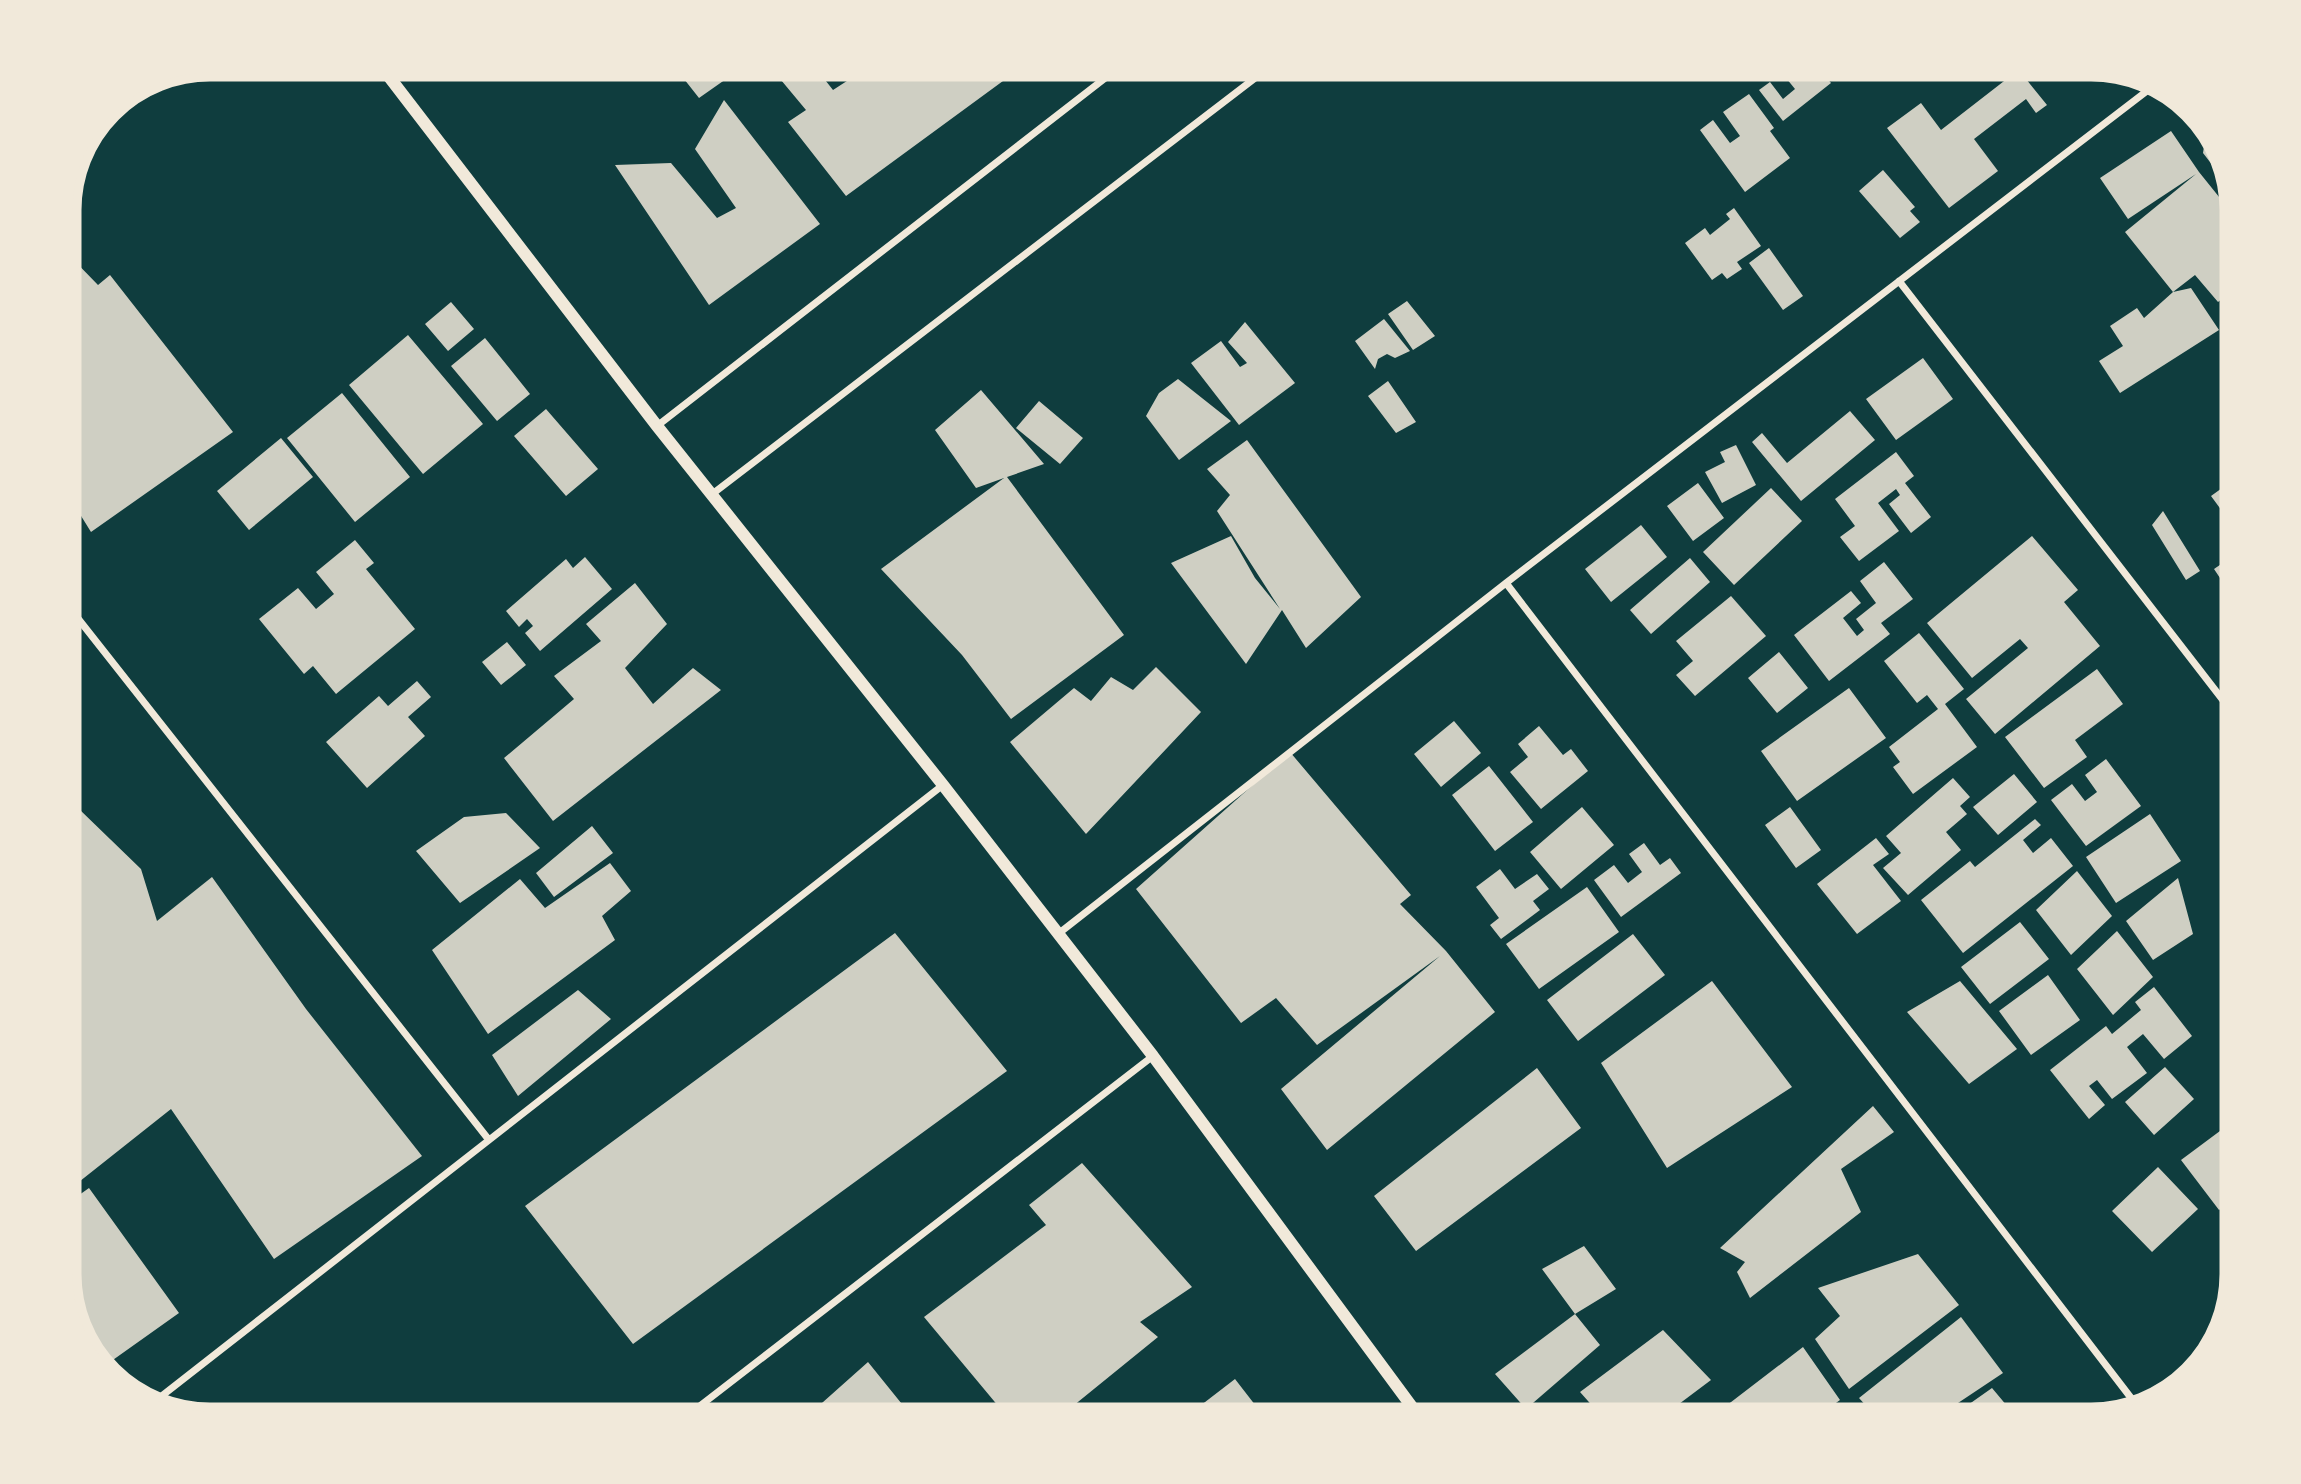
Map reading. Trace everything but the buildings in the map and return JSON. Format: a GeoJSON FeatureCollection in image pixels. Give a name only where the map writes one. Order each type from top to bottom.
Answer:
{"type":"FeatureCollection","features":[{"type":"Feature","properties":{"kind":"street"},"geometry":{"type":"LineString","coordinates":[[389,77],[657,426],[943,785],[1153,1056],[1411,1407]]}},
{"type":"Feature","properties":{"kind":"street"},"geometry":{"type":"LineString","coordinates":[[657,426],[1107,77]]}},
{"type":"Feature","properties":{"kind":"street"},"geometry":{"type":"LineString","coordinates":[[712,495],[1256,77]]}},
{"type":"Feature","properties":{"kind":"street"},"geometry":{"type":"LineString","coordinates":[[1058,934],[1506,583],[2148,90]]}},
{"type":"Feature","properties":{"kind":"street"},"geometry":{"type":"LineString","coordinates":[[1899,281],[2224,702]]}},
{"type":"Feature","properties":{"kind":"street"},"geometry":{"type":"LineString","coordinates":[[1506,583],[2132,1400]]}},
{"type":"Feature","properties":{"kind":"street"},"geometry":{"type":"LineString","coordinates":[[77,617],[489,1140]]}},
{"type":"Feature","properties":{"kind":"street"},"geometry":{"type":"LineString","coordinates":[[160,1397],[943,785]]}},
{"type":"Feature","properties":{"kind":"street"},"geometry":{"type":"LineString","coordinates":[[705,1407],[1153,1056]]}}]}
